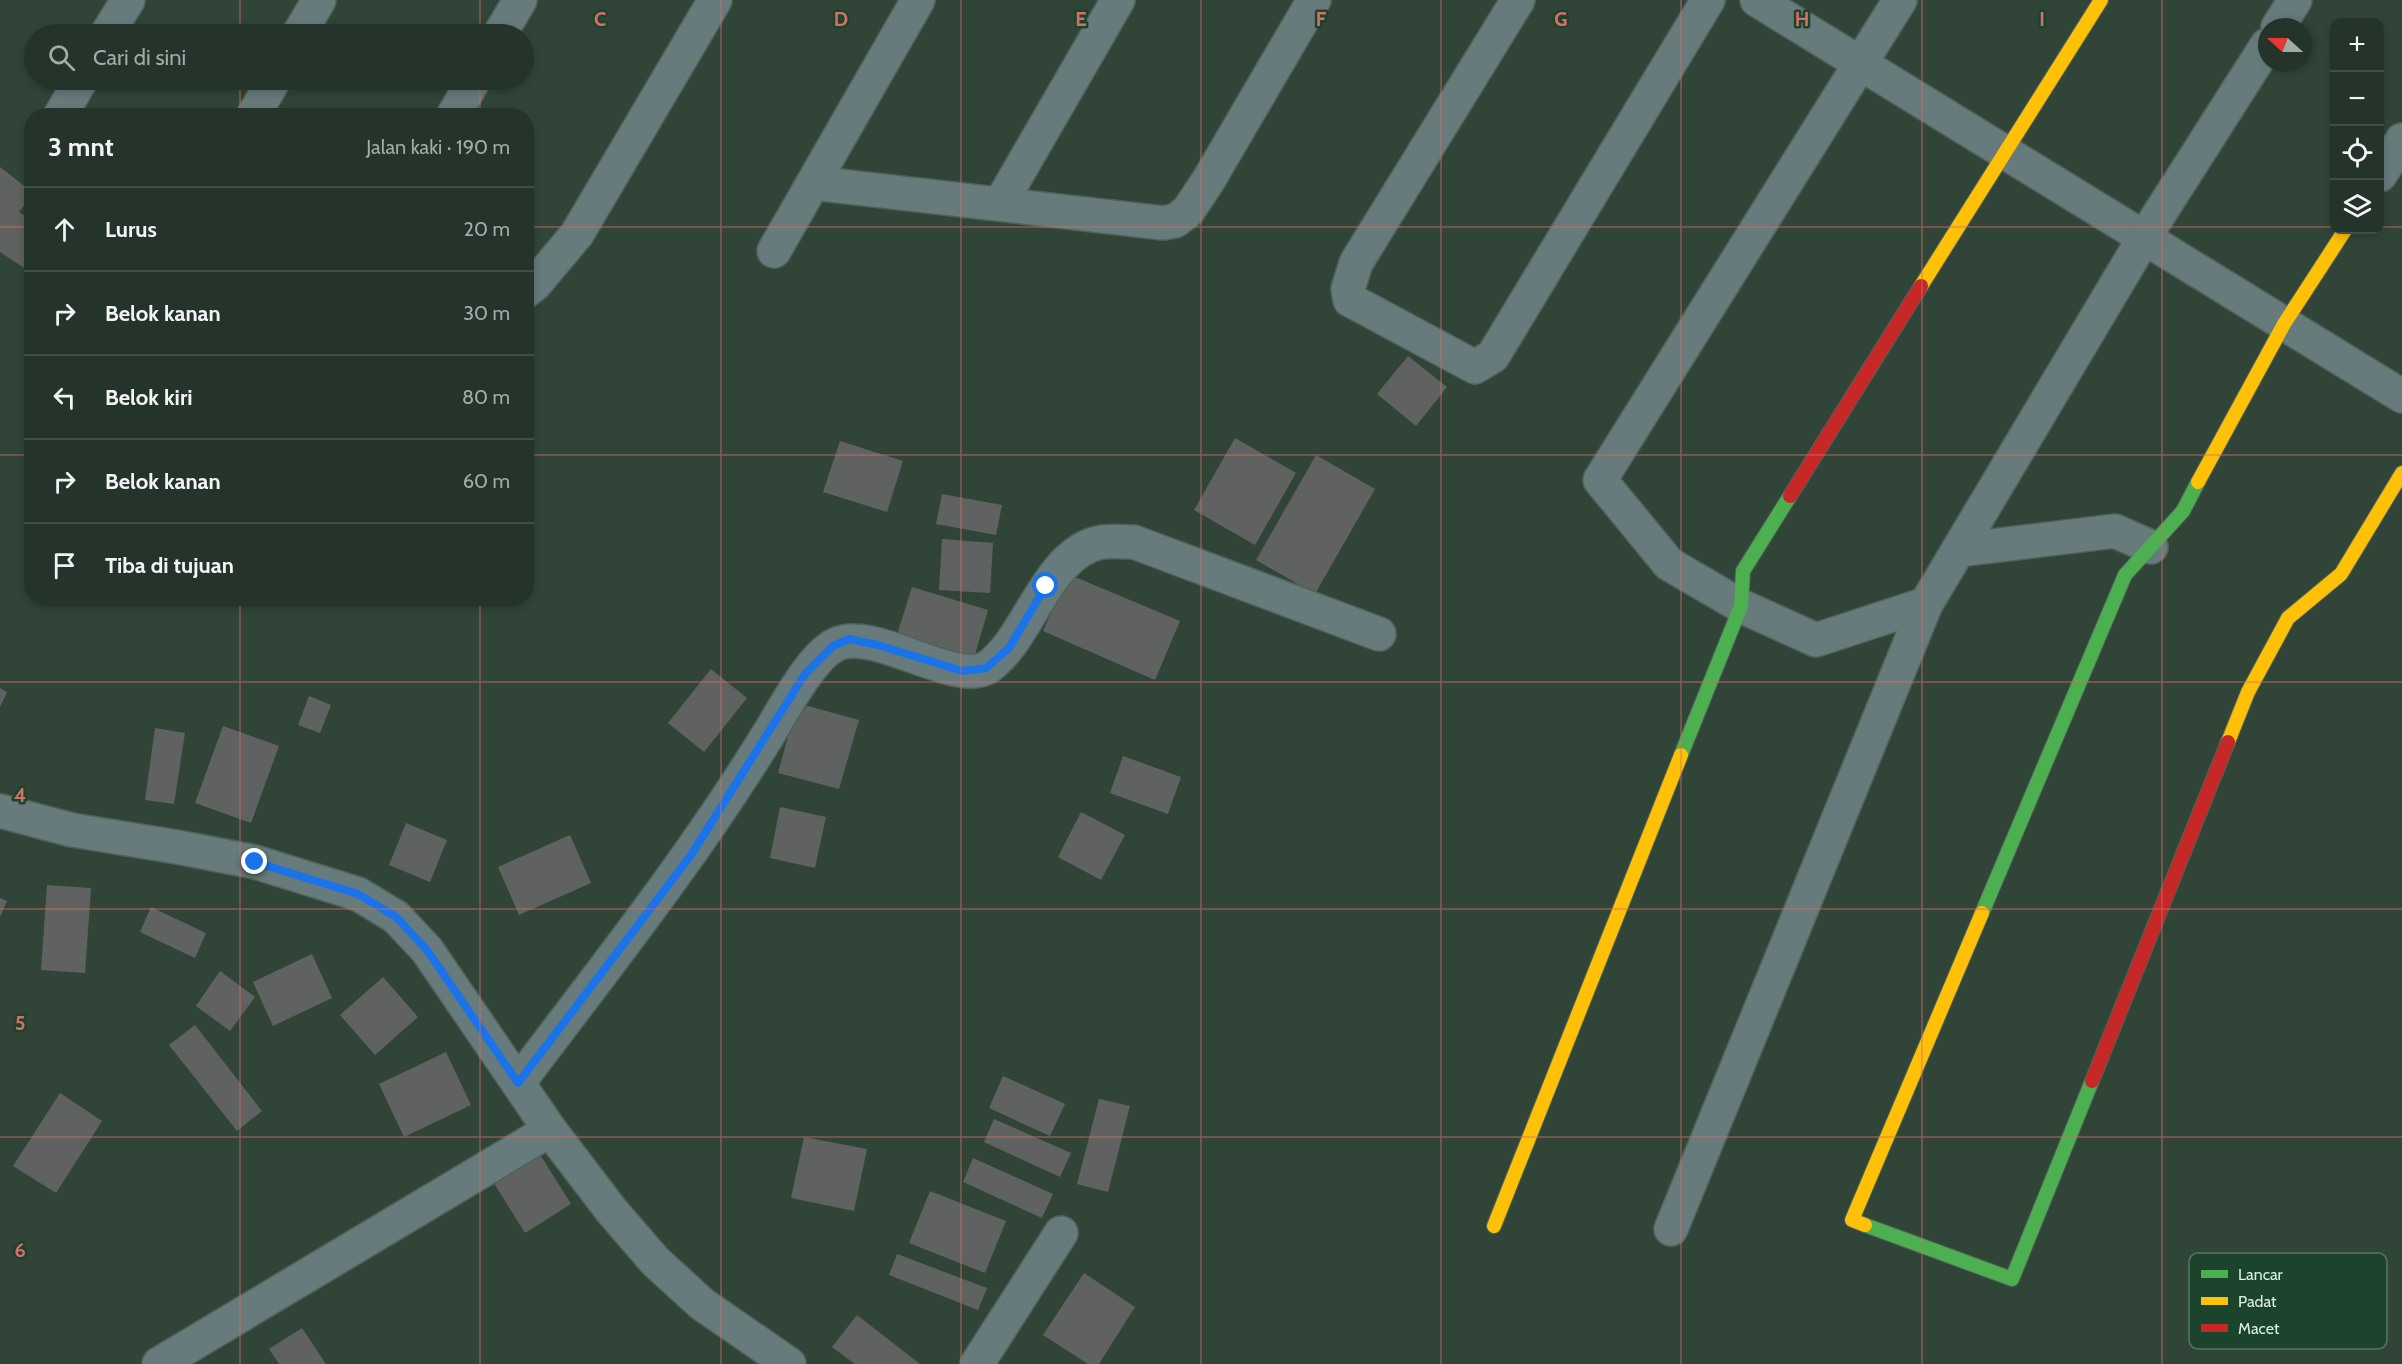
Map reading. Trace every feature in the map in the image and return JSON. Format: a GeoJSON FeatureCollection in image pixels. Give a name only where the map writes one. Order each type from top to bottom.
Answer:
{"type":"FeatureCollection","features":[{"type":"Feature","properties":{"kind":"street"},"geometry":{"type":"LineString","coordinates":[[113,24],[128,0]]}},
{"type":"Feature","properties":{"kind":"street"},"geometry":{"type":"LineString","coordinates":[[305,24],[319,0]]}},
{"type":"Feature","properties":{"kind":"street"},"geometry":{"type":"LineString","coordinates":[[506,24],[520,0]]}},
{"type":"Feature","properties":{"kind":"street"},"geometry":{"type":"LineString","coordinates":[[534,285],[576,234],[716,0]]}},
{"type":"Feature","properties":{"kind":"street"},"geometry":{"type":"LineString","coordinates":[[774,251],[918,0]]}},
{"type":"Feature","properties":{"kind":"street"},"geometry":{"type":"LineString","coordinates":[[1000,204],[1118,0]]}},
{"type":"Feature","properties":{"kind":"street"},"geometry":{"type":"LineString","coordinates":[[813,183],[1162,223],[1175,221],[1188,211],[1208,181],[1314,0]]}},
{"type":"Feature","properties":{"kind":"street"},"geometry":{"type":"LineString","coordinates":[[1518,0],[1356,263],[1348,289],[1350,300],[1475,367],[1492,356],[1708,0]]}},
{"type":"Feature","properties":{"kind":"street"},"geometry":{"type":"LineString","coordinates":[[1757,0],[2402,396]]}},
{"type":"Feature","properties":{"kind":"street"},"geometry":{"type":"LineString","coordinates":[[1900,0],[1600,480],[1669,564],[1741,606],[1816,640],[1926,604]]}},
{"type":"Feature","properties":{"kind":"street"},"geometry":{"type":"LineString","coordinates":[[1494,1226],[1741,606],[1743,571],[2101,0]]}},
{"type":"Feature","properties":{"kind":"street"},"geometry":{"type":"LineString","coordinates":[[2284,18],[2295,0]]}},
{"type":"Feature","properties":{"kind":"street"},"geometry":{"type":"LineString","coordinates":[[1671,1229],[1926,604],[2144,238],[2258,59]]}},
{"type":"Feature","properties":{"kind":"street"},"geometry":{"type":"LineString","coordinates":[[65,108],[75,90]]}},
{"type":"Feature","properties":{"kind":"street"},"geometry":{"type":"LineString","coordinates":[[258,108],[268,90]]}},
{"type":"Feature","properties":{"kind":"street"},"geometry":{"type":"LineString","coordinates":[[458,108],[468,90]]}},
{"type":"Feature","properties":{"kind":"street"},"geometry":{"type":"LineString","coordinates":[[2384,168],[2402,140]]}},
{"type":"Feature","properties":{"kind":"street"},"geometry":{"type":"LineString","coordinates":[[2342,234],[2284,324],[2183,511],[2125,575],[1852,1220],[2012,1279],[2248,692],[2288,618],[2341,574],[2402,473]]}},
{"type":"Feature","properties":{"kind":"street"},"geometry":{"type":"LineString","coordinates":[[1958,550],[2115,531],[2151,547]]}},
{"type":"Feature","properties":{"kind":"street"},"geometry":{"type":"LineString","coordinates":[[518,1083],[691,855],[805,674],[833,646],[849,639],[878,645],[962,671],[986,668],[1009,648],[1046,586],[1073,555],[1100,542],[1134,542],[1379,634]]}},
{"type":"Feature","properties":{"kind":"street"},"geometry":{"type":"LineString","coordinates":[[0,811],[72,830],[255,862],[358,894],[396,917],[427,950],[550,1130],[611,1210],[655,1261],[702,1304],[789,1364]]}},
{"type":"Feature","properties":{"kind":"street"},"geometry":{"type":"LineString","coordinates":[[159,1364],[550,1130]]}},
{"type":"Feature","properties":{"kind":"street"},"geometry":{"type":"LineString","coordinates":[[977,1364],[1061,1233]]}},
{"type":"Feature","properties":{"kind":"building"},"geometry":{"type":"Polygon","coordinates":[[[0,167],[24,186],[24,205],[19,212],[24,215],[24,268],[0,252],[0,167]]]}},
{"type":"Feature","properties":{"kind":"building"},"geometry":{"type":"Polygon","coordinates":[[[1408,356],[1447,387],[1416,426],[1377,394],[1408,356]]]}},
{"type":"Feature","properties":{"kind":"building"},"geometry":{"type":"Polygon","coordinates":[[[1235,438],[1296,473],[1255,545],[1194,510],[1235,438]]]}},
{"type":"Feature","properties":{"kind":"building"},"geometry":{"type":"Polygon","coordinates":[[[840,441],[903,461],[887,512],[823,492],[840,441]]]}},
{"type":"Feature","properties":{"kind":"building"},"geometry":{"type":"Polygon","coordinates":[[[1316,455],[1375,489],[1315,594],[1256,560],[1316,455]]]}},
{"type":"Feature","properties":{"kind":"building"},"geometry":{"type":"Polygon","coordinates":[[[942,494],[1002,505],[996,535],[936,524],[942,494]]]}},
{"type":"Feature","properties":{"kind":"building"},"geometry":{"type":"Polygon","coordinates":[[[942,539],[993,543],[990,593],[939,590],[942,539]]]}},
{"type":"Feature","properties":{"kind":"building"},"geometry":{"type":"Polygon","coordinates":[[[1068,574],[1180,621],[1155,680],[1043,631],[1068,574]]]}},
{"type":"Feature","properties":{"kind":"building"},"geometry":{"type":"Polygon","coordinates":[[[912,587],[988,610],[971,668],[894,644],[912,587]]]}},
{"type":"Feature","properties":{"kind":"building"},"geometry":{"type":"Polygon","coordinates":[[[711,669],[747,698],[704,752],[668,723],[711,669]]]}},
{"type":"Feature","properties":{"kind":"building"},"geometry":{"type":"Polygon","coordinates":[[[0,688],[7,692],[0,707],[0,688]]]}},
{"type":"Feature","properties":{"kind":"building"},"geometry":{"type":"Polygon","coordinates":[[[309,696],[331,705],[320,733],[298,725],[309,696]]]}},
{"type":"Feature","properties":{"kind":"building"},"geometry":{"type":"Polygon","coordinates":[[[797,703],[859,720],[839,789],[778,773],[797,703]]]}},
{"type":"Feature","properties":{"kind":"building"},"geometry":{"type":"Polygon","coordinates":[[[223,726],[279,746],[251,823],[195,803],[223,726]]]}},
{"type":"Feature","properties":{"kind":"building"},"geometry":{"type":"Polygon","coordinates":[[[155,728],[185,733],[174,804],[145,800],[155,728]]]}},
{"type":"Feature","properties":{"kind":"building"},"geometry":{"type":"Polygon","coordinates":[[[1123,756],[1181,777],[1168,814],[1110,793],[1123,756]]]}},
{"type":"Feature","properties":{"kind":"building"},"geometry":{"type":"Polygon","coordinates":[[[780,807],[826,817],[815,868],[770,858],[780,807]]]}},
{"type":"Feature","properties":{"kind":"building"},"geometry":{"type":"Polygon","coordinates":[[[1081,812],[1125,835],[1101,880],[1058,857],[1081,812]]]}},
{"type":"Feature","properties":{"kind":"building"},"geometry":{"type":"Polygon","coordinates":[[[406,823],[447,840],[430,882],[389,865],[406,823]]]}},
{"type":"Feature","properties":{"kind":"building"},"geometry":{"type":"Polygon","coordinates":[[[570,835],[591,883],[519,915],[498,867],[570,835]]]}},
{"type":"Feature","properties":{"kind":"building"},"geometry":{"type":"Polygon","coordinates":[[[47,885],[91,888],[85,973],[41,970],[47,885]]]}},
{"type":"Feature","properties":{"kind":"building"},"geometry":{"type":"Polygon","coordinates":[[[0,898],[7,901],[0,917],[0,898]]]}},
{"type":"Feature","properties":{"kind":"building"},"geometry":{"type":"Polygon","coordinates":[[[151,907],[206,933],[195,958],[140,932],[151,907]]]}},
{"type":"Feature","properties":{"kind":"building"},"geometry":{"type":"Polygon","coordinates":[[[312,954],[332,998],[273,1026],[253,982],[312,954]]]}},
{"type":"Feature","properties":{"kind":"building"},"geometry":{"type":"Polygon","coordinates":[[[220,971],[255,997],[230,1031],[196,1006],[220,971]]]}},
{"type":"Feature","properties":{"kind":"building"},"geometry":{"type":"Polygon","coordinates":[[[383,977],[418,1017],[375,1055],[340,1015],[383,977]]]}},
{"type":"Feature","properties":{"kind":"building"},"geometry":{"type":"Polygon","coordinates":[[[195,1025],[262,1111],[237,1131],[169,1045],[195,1025]]]}},
{"type":"Feature","properties":{"kind":"building"},"geometry":{"type":"Polygon","coordinates":[[[446,1052],[471,1105],[404,1137],[379,1084],[446,1052]]]}},
{"type":"Feature","properties":{"kind":"building"},"geometry":{"type":"Polygon","coordinates":[[[1003,1076],[1065,1104],[1050,1136],[989,1108],[1003,1076]]]}},
{"type":"Feature","properties":{"kind":"building"},"geometry":{"type":"Polygon","coordinates":[[[60,1093],[102,1121],[56,1193],[13,1166],[60,1093]]]}},
{"type":"Feature","properties":{"kind":"building"},"geometry":{"type":"Polygon","coordinates":[[[1099,1099],[1130,1106],[1108,1192],[1077,1184],[1099,1099]]]}},
{"type":"Feature","properties":{"kind":"building"},"geometry":{"type":"Polygon","coordinates":[[[994,1119],[1071,1153],[1060,1177],[984,1142],[994,1119]]]}},
{"type":"Feature","properties":{"kind":"building"},"geometry":{"type":"Polygon","coordinates":[[[804,1137],[867,1149],[854,1211],[791,1198],[804,1137]]]}},
{"type":"Feature","properties":{"kind":"building"},"geometry":{"type":"Polygon","coordinates":[[[536,1148],[571,1204],[525,1233],[490,1177],[536,1148]]]}},
{"type":"Feature","properties":{"kind":"building"},"geometry":{"type":"Polygon","coordinates":[[[973,1158],[1053,1194],[1042,1218],[963,1182],[973,1158]]]}},
{"type":"Feature","properties":{"kind":"building"},"geometry":{"type":"Polygon","coordinates":[[[930,1191],[1006,1221],[985,1273],[909,1243],[930,1191]]]}},
{"type":"Feature","properties":{"kind":"building"},"geometry":{"type":"Polygon","coordinates":[[[897,1254],[987,1288],[978,1310],[889,1275],[897,1254]]]}},
{"type":"Feature","properties":{"kind":"building"},"geometry":{"type":"Polygon","coordinates":[[[1084,1273],[1135,1307],[1099,1364],[1088,1364],[1043,1335],[1084,1273]]]}},
{"type":"Feature","properties":{"kind":"building"},"geometry":{"type":"Polygon","coordinates":[[[857,1315],[920,1364],[855,1364],[832,1347],[857,1315]]]}},
{"type":"Feature","properties":{"kind":"building"},"geometry":{"type":"Polygon","coordinates":[[[302,1328],[326,1364],[279,1364],[269,1349],[302,1328]]]}},
{"type":"Feature","properties":{"kind":"traffic: fast"},"geometry":{"type":"LineString","coordinates":[[1982,913],[2125,575],[2183,511],[2198,482]]}},
{"type":"Feature","properties":{"kind":"traffic: fast"},"geometry":{"type":"LineString","coordinates":[[1681,755],[1741,606],[1743,571],[1790,496]]}},
{"type":"Feature","properties":{"kind":"traffic: fast"},"geometry":{"type":"LineString","coordinates":[[1865,1225],[2012,1279],[2092,1081]]}},
{"type":"Feature","properties":{"kind":"traffic: slow"},"geometry":{"type":"LineString","coordinates":[[1921,286],[2101,0]]}},
{"type":"Feature","properties":{"kind":"traffic: slow"},"geometry":{"type":"LineString","coordinates":[[2198,482],[2284,324],[2342,234]]}},
{"type":"Feature","properties":{"kind":"traffic: slow"},"geometry":{"type":"LineString","coordinates":[[2228,742],[2248,692],[2288,618],[2341,574],[2402,473]]}},
{"type":"Feature","properties":{"kind":"traffic: slow"},"geometry":{"type":"LineString","coordinates":[[1494,1226],[1681,755]]}},
{"type":"Feature","properties":{"kind":"traffic: slow"},"geometry":{"type":"LineString","coordinates":[[1865,1225],[1852,1220],[1982,913]]}},
{"type":"Feature","properties":{"kind":"traffic: jam"},"geometry":{"type":"LineString","coordinates":[[1790,496],[1921,286]]}},
{"type":"Feature","properties":{"kind":"traffic: jam"},"geometry":{"type":"LineString","coordinates":[[2092,1081],[2228,742]]}},
{"type":"Feature","properties":{"kind":"route"},"geometry":{"type":"LineString","coordinates":[[255,862],[358,894],[396,917],[427,950],[518,1083],[691,855],[755,757],[805,674],[833,646],[849,639],[878,645],[962,671],[986,668],[1009,648],[1046,586]]}}]}
